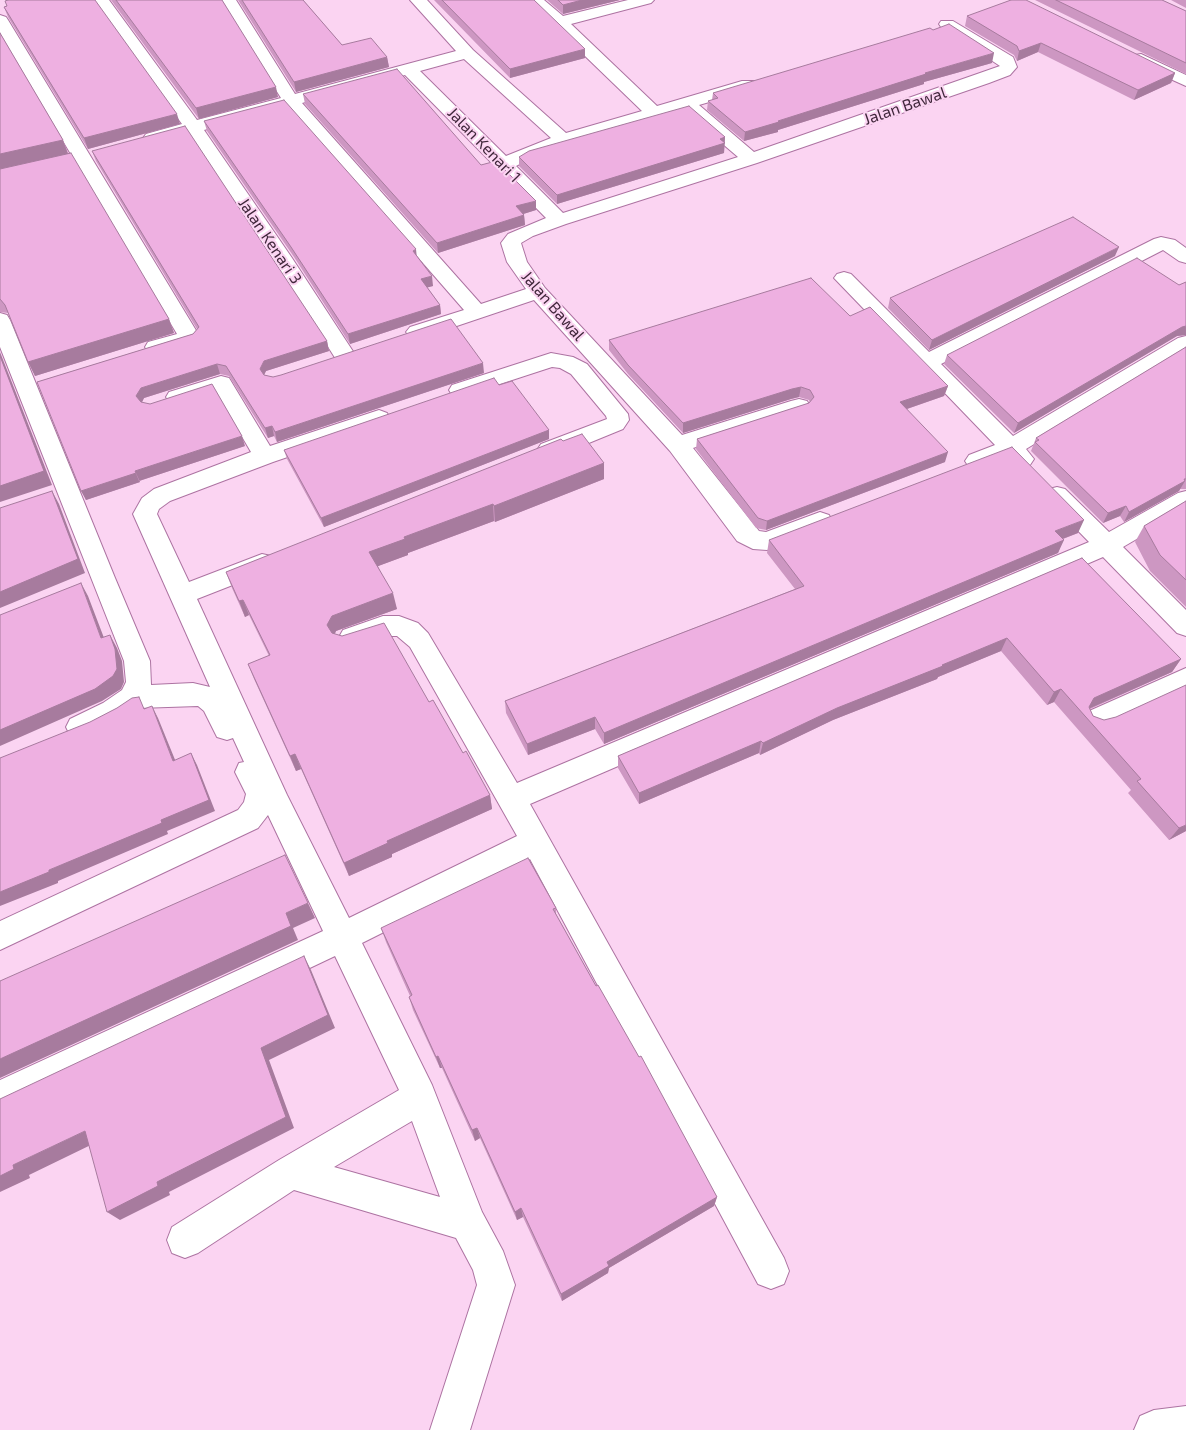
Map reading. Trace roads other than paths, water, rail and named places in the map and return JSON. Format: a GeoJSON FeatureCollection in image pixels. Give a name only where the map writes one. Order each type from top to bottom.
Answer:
{"type":"FeatureCollection","features":[{"type":"Feature","properties":{"kind":"street","name":"Jalan Kenari 3"},"geometry":{"type":"LineString","coordinates":[[101,0],[193,127],[282,258],[345,356]]}},
{"type":"Feature","properties":{"kind":"street"},"geometry":{"type":"LineString","coordinates":[[228,0],[291,101],[478,312]]}},
{"type":"Feature","properties":{"kind":"street"},"geometry":{"type":"LineString","coordinates":[[418,0],[467,53],[563,140]]}},
{"type":"Feature","properties":{"kind":"street"},"geometry":{"type":"LineString","coordinates":[[535,0],[654,113]]}},
{"type":"Feature","properties":{"kind":"street"},"geometry":{"type":"LineString","coordinates":[[560,22],[646,0]]}},
{"type":"Feature","properties":{"kind":"street"},"geometry":{"type":"LineString","coordinates":[[929,30],[971,16]]}},
{"type":"Feature","properties":{"kind":"street"},"geometry":{"type":"LineString","coordinates":[[0,20],[189,337],[142,352]]}},
{"type":"Feature","properties":{"kind":"street","name":"Jalan Bawal"},"geometry":{"type":"LineString","coordinates":[[839,514],[766,541],[753,540],[746,535],[678,445],[538,292],[517,262],[511,243],[515,238],[526,232],[559,220],[750,159],[984,79],[1009,67],[1007,60],[947,24]]}},
{"type":"Feature","properties":{"kind":"street"},"geometry":{"type":"LineString","coordinates":[[1125,51],[1186,81]]}},
{"type":"Feature","properties":{"kind":"street"},"geometry":{"type":"LineString","coordinates":[[137,142],[467,53]]}},
{"type":"Feature","properties":{"kind":"street","name":"Jalan Kenari 1"},"geometry":{"type":"LineString","coordinates":[[409,69],[559,220]]}},
{"type":"Feature","properties":{"kind":"street"},"geometry":{"type":"LineString","coordinates":[[503,165],[529,152],[563,140],[762,81]]}},
{"type":"Feature","properties":{"kind":"street"},"geometry":{"type":"LineString","coordinates":[[687,104],[750,159]]}},
{"type":"Feature","properties":{"kind":"street"},"geometry":{"type":"LineString","coordinates":[[927,362],[1161,243],[1168,244],[1186,257]]}},
{"type":"Feature","properties":{"kind":"street"},"geometry":{"type":"LineString","coordinates":[[844,278],[1186,626]]}},
{"type":"Feature","properties":{"kind":"street"},"geometry":{"type":"LineString","coordinates":[[397,339],[538,292]]}},
{"type":"Feature","properties":{"kind":"street"},"geometry":{"type":"LineString","coordinates":[[0,320],[37,384],[68,490],[102,578],[137,660],[140,682],[132,696],[113,711],[61,734]]}},
{"type":"Feature","properties":{"kind":"street"},"geometry":{"type":"LineString","coordinates":[[956,469],[1011,448],[1186,343]]}},
{"type":"Feature","properties":{"kind":"street"},"geometry":{"type":"LineString","coordinates":[[440,397],[551,360],[564,362],[579,369],[617,414],[618,420],[615,424],[532,457]]}},
{"type":"Feature","properties":{"kind":"street"},"geometry":{"type":"LineString","coordinates":[[161,402],[221,384],[265,456]]}},
{"type":"Feature","properties":{"kind":"street"},"geometry":{"type":"LineString","coordinates":[[678,445],[798,406]]}},
{"type":"Feature","properties":{"kind":"street"},"geometry":{"type":"LineString","coordinates":[[394,412],[265,456],[162,495],[150,504],[145,514],[275,799],[420,1097],[468,1223],[490,1264],[496,1285],[450,1430]]}},
{"type":"Feature","properties":{"kind":"street"},"geometry":{"type":"LineString","coordinates":[[43,498],[68,490]]}},
{"type":"Feature","properties":{"kind":"street"},"geometry":{"type":"LineString","coordinates":[[512,798],[1106,545],[1186,499]]}},
{"type":"Feature","properties":{"kind":"street"},"geometry":{"type":"LineString","coordinates":[[181,595],[282,555]]}},
{"type":"Feature","properties":{"kind":"street"},"geometry":{"type":"LineString","coordinates":[[76,589],[102,578]]}},
{"type":"Feature","properties":{"kind":"street"},"geometry":{"type":"LineString","coordinates":[[346,640],[383,626],[399,626],[409,630],[419,640],[536,840],[771,1271]]}},
{"type":"Feature","properties":{"kind":"street"},"geometry":{"type":"LineString","coordinates":[[1097,720],[1186,679]]}},
{"type":"Feature","properties":{"kind":"street"},"geometry":{"type":"LineString","coordinates":[[0,936],[248,819],[258,807],[260,794],[214,703],[204,696],[193,694],[132,696]]}},
{"type":"Feature","properties":{"kind":"street"},"geometry":{"type":"LineString","coordinates":[[0,1098],[343,936],[536,840]]}},
{"type":"Feature","properties":{"kind":"street"},"geometry":{"type":"LineString","coordinates":[[185,1240],[292,1172],[420,1097]]}},
{"type":"Feature","properties":{"kind":"street"},"geometry":{"type":"LineString","coordinates":[[292,1172],[468,1223]]}},
{"type":"Feature","properties":{"kind":"street"},"geometry":{"type":"LineString","coordinates":[[1154,1430],[1186,1426]]}}]}
